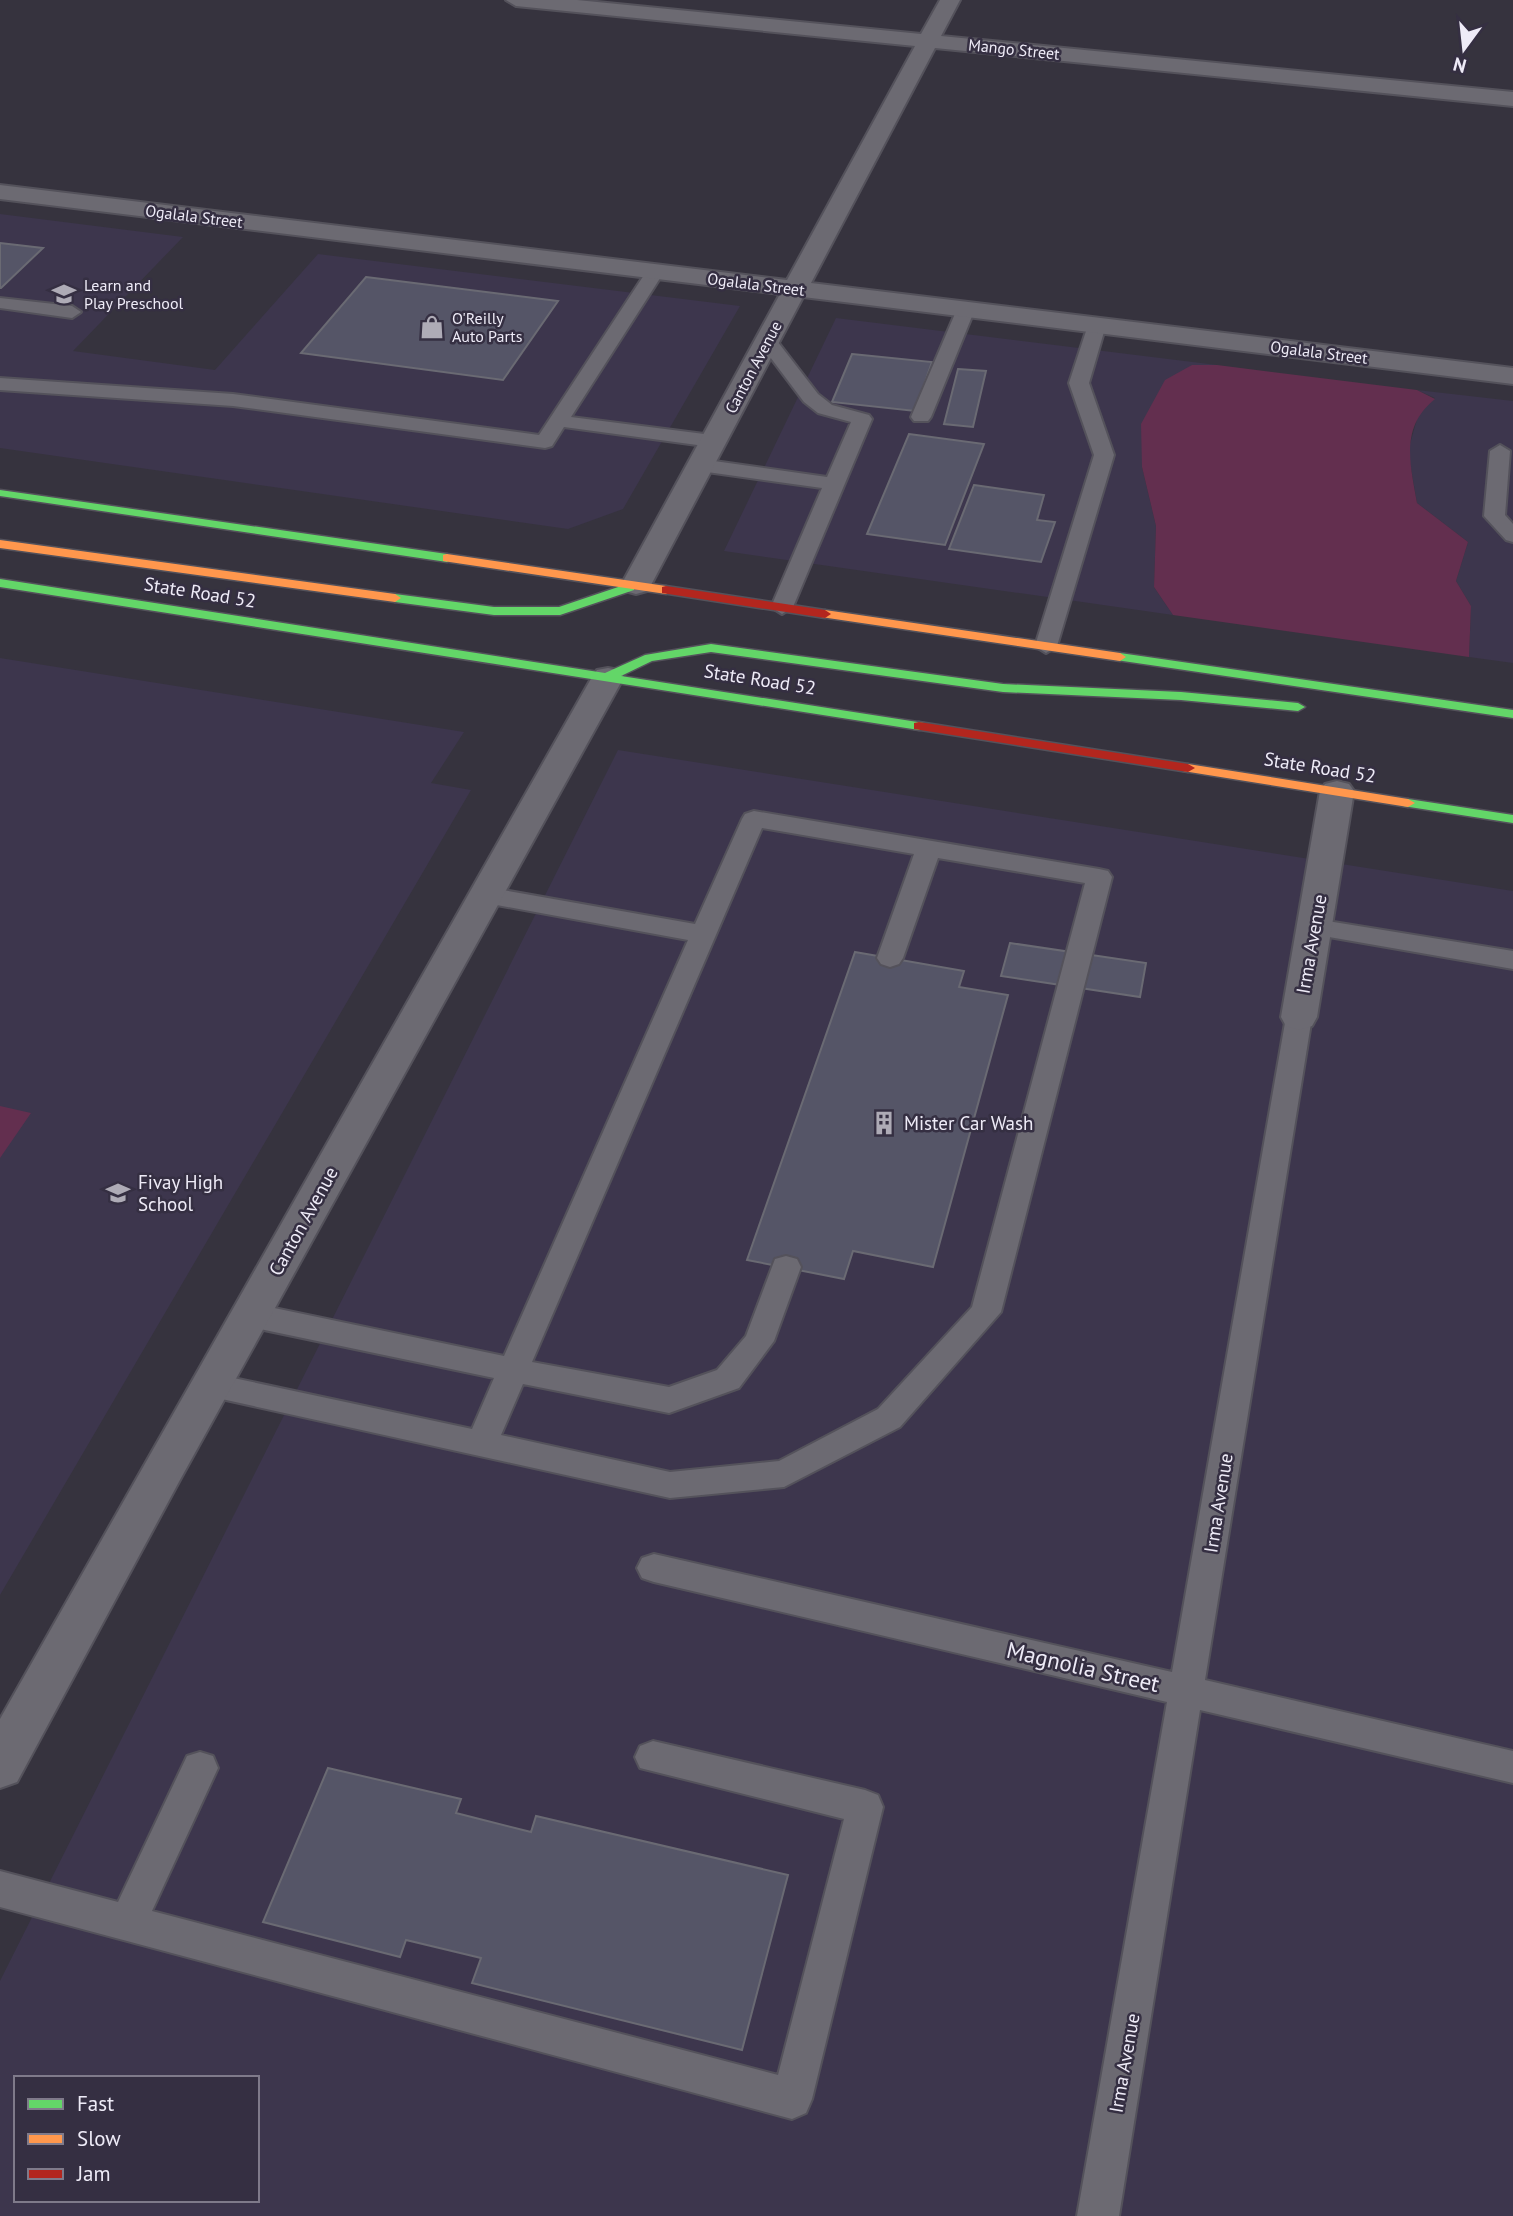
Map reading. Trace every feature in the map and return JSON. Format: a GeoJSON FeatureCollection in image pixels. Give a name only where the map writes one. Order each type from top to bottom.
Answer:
{"type":"FeatureCollection","features":[{"type":"Feature","properties":{"kind":"main road"},"geometry":{"type":"LineString","coordinates":[[0,493],[636,585],[1513,717]]}},
{"type":"Feature","properties":{"kind":"main road"},"geometry":{"type":"LineString","coordinates":[[0,544],[495,611],[560,611],[636,585]]}},
{"type":"Feature","properties":{"kind":"main road","name":"State Road 52"},"geometry":{"type":"LineString","coordinates":[[0,583],[1513,819]]}},
{"type":"Feature","properties":{"kind":"main road"},"geometry":{"type":"LineString","coordinates":[[608,677],[649,658],[711,648],[1003,688],[1181,696],[1320,709]]}},
{"type":"Feature","properties":{"kind":"main road"},"geometry":{"type":"LineString","coordinates":[[1431,720],[1513,717]]}},
{"type":"Feature","properties":{"kind":"street","name":"Mango Street"},"geometry":{"type":"LineString","coordinates":[[516,0],[1513,99]]}},
{"type":"Feature","properties":{"kind":"street","name":"Canton Avenue"},"geometry":{"type":"LineString","coordinates":[[636,585],[950,0]]}},
{"type":"Feature","properties":{"kind":"street","name":"Ogalala Street"},"geometry":{"type":"LineString","coordinates":[[0,192],[1513,376]]}},
{"type":"Feature","properties":{"kind":"street","name":"Canton Avenue"},"geometry":{"type":"LineString","coordinates":[[0,1766],[210,1385],[608,677]]}},
{"type":"Feature","properties":{"kind":"street","name":"Irma Avenue"},"geometry":{"type":"LineString","coordinates":[[1299,1017],[1337,791]]}},
{"type":"Feature","properties":{"kind":"lane"},"geometry":{"type":"LineString","coordinates":[[0,384],[233,400],[545,442],[655,272]]}},
{"type":"Feature","properties":{"kind":"lane"},"geometry":{"type":"LineString","coordinates":[[0,303],[72,312]]}},
{"type":"Feature","properties":{"kind":"lane"},"geometry":{"type":"LineString","coordinates":[[921,417],[966,309]]}},
{"type":"Feature","properties":{"kind":"lane"},"geometry":{"type":"LineString","coordinates":[[1046,646],[1104,455],[1079,383],[1097,325]]}},
{"type":"Feature","properties":{"kind":"lane"},"geometry":{"type":"LineString","coordinates":[[767,341],[811,398],[825,409],[862,419],[782,607]]}},
{"type":"Feature","properties":{"kind":"lane"},"geometry":{"type":"LineString","coordinates":[[560,421],[712,441]]}},
{"type":"Feature","properties":{"kind":"lane"},"geometry":{"type":"LineString","coordinates":[[1500,451],[1494,516],[1513,536]]}},
{"type":"Feature","properties":{"kind":"lane"},"geometry":{"type":"LineString","coordinates":[[700,465],[834,484]]}},
{"type":"Feature","properties":{"kind":"lane"},"geometry":{"type":"LineString","coordinates":[[210,1385],[481,1444],[670,1485],[783,1474],[889,1418],[986,1312],[1099,877],[754,819],[481,1444]]}},
{"type":"Feature","properties":{"kind":"lane"},"geometry":{"type":"LineString","coordinates":[[890,958],[929,848]]}},
{"type":"Feature","properties":{"kind":"lane"},"geometry":{"type":"LineString","coordinates":[[486,895],[704,934]]}},
{"type":"Feature","properties":{"kind":"lane"},"geometry":{"type":"LineString","coordinates":[[1315,927],[1513,960]]}},
{"type":"Feature","properties":{"kind":"lane","name":"Irma Avenue"},"geometry":{"type":"LineString","coordinates":[[1098,2216],[1299,1017]]}},
{"type":"Feature","properties":{"kind":"lane"},"geometry":{"type":"LineString","coordinates":[[250,1315],[669,1400],[728,1379],[758,1341],[786,1267]]}},
{"type":"Feature","properties":{"kind":"lane","name":"Magnolia Street"},"geometry":{"type":"LineString","coordinates":[[654,1568],[1513,1766]]}},
{"type":"Feature","properties":{"kind":"lane"},"geometry":{"type":"LineString","coordinates":[[0,1889],[792,2099],[865,1807],[653,1756]]}},
{"type":"Feature","properties":{"kind":"lane"},"geometry":{"type":"LineString","coordinates":[[127,1923],[200,1768]]}},
{"type":"Feature","properties":{"kind":"shaded area"},"geometry":{"type":"Polygon","coordinates":[[[0,214],[183,237],[73,351],[215,370],[318,254],[740,306],[623,509],[568,529],[0,448],[0,214]]]}},
{"type":"Feature","properties":{"kind":"shaded area"},"geometry":{"type":"Polygon","coordinates":[[[836,318],[1217,365],[1192,365],[1142,467],[1156,526],[1154,587],[1173,615],[724,551],[836,318]]]}},
{"type":"Feature","properties":{"kind":"shaded area"},"geometry":{"type":"Polygon","coordinates":[[[1192,365],[1217,365],[1417,390],[1435,399],[1416,421],[1410,460],[1417,503],[1468,542],[1456,581],[1471,606],[1469,657],[1173,615],[1154,587],[1156,526],[1142,467],[1141,424],[1165,380],[1192,365]]]}},
{"type":"Feature","properties":{"kind":"shaded area"},"geometry":{"type":"Polygon","coordinates":[[[1417,390],[1513,401],[1513,663],[1469,657],[1471,606],[1456,581],[1468,542],[1417,503],[1408,451],[1419,412],[1435,398],[1417,390]]]}},
{"type":"Feature","properties":{"kind":"shaded area","name":"Fivay High School"},"geometry":{"type":"Polygon","coordinates":[[[0,658],[464,732],[431,783],[471,790],[0,1595],[0,658]]]}},
{"type":"Feature","properties":{"kind":"shaded area"},"geometry":{"type":"Polygon","coordinates":[[[618,750],[1513,891],[1513,2216],[0,2216],[0,1981],[618,750]]]}},
{"type":"Feature","properties":{"kind":"shaded area"},"geometry":{"type":"Polygon","coordinates":[[[0,1106],[31,1113],[0,1158],[0,1106]]]}},
{"type":"Feature","properties":{"kind":"building"},"geometry":{"type":"Polygon","coordinates":[[[0,243],[43,248],[1,288],[0,288],[0,243]]]}},
{"type":"Feature","properties":{"kind":"building","name":"O'Reilly Auto Parts"},"geometry":{"type":"Polygon","coordinates":[[[366,277],[558,301],[503,380],[301,353],[366,277]]]}},
{"type":"Feature","properties":{"kind":"building"},"geometry":{"type":"Polygon","coordinates":[[[852,354],[932,362],[915,411],[832,402],[852,354]]]}},
{"type":"Feature","properties":{"kind":"building"},"geometry":{"type":"Polygon","coordinates":[[[958,369],[986,371],[973,427],[944,424],[958,369]]]}},
{"type":"Feature","properties":{"kind":"building"},"geometry":{"type":"Polygon","coordinates":[[[909,434],[984,444],[945,545],[867,534],[909,434]]]}},
{"type":"Feature","properties":{"kind":"building"},"geometry":{"type":"Polygon","coordinates":[[[974,485],[1044,495],[1037,520],[1055,522],[1041,562],[949,549],[974,485]]]}},
{"type":"Feature","properties":{"kind":"building"},"geometry":{"type":"Polygon","coordinates":[[[1010,943],[1146,963],[1140,997],[1001,976],[1010,943]]]}},
{"type":"Feature","properties":{"kind":"building","name":"Mister Car Wash"},"geometry":{"type":"Polygon","coordinates":[[[855,952],[964,971],[959,987],[1008,995],[933,1267],[853,1251],[844,1279],[747,1260],[855,952]]]}},
{"type":"Feature","properties":{"kind":"building"},"geometry":{"type":"Polygon","coordinates":[[[328,1768],[461,1799],[456,1813],[531,1832],[536,1816],[788,1875],[742,2050],[472,1983],[481,1958],[406,1940],[400,1957],[263,1922],[328,1768]]]}},
{"type":"Feature","properties":{"kind":"traffic: fast"},"geometry":{"type":"LineString","coordinates":[[0,493],[447,558]]}},
{"type":"Feature","properties":{"kind":"traffic: fast"},"geometry":{"type":"LineString","coordinates":[[0,583],[919,726]]}},
{"type":"Feature","properties":{"kind":"traffic: fast"},"geometry":{"type":"LineString","coordinates":[[395,598],[494,611],[560,611],[630,587]]}},
{"type":"Feature","properties":{"kind":"traffic: fast"},"geometry":{"type":"LineString","coordinates":[[608,677],[649,658],[711,648],[1003,688],[1181,696],[1298,707]]}},
{"type":"Feature","properties":{"kind":"traffic: fast"},"geometry":{"type":"LineString","coordinates":[[1120,657],[1513,714]]}},
{"type":"Feature","properties":{"kind":"traffic: fast"},"geometry":{"type":"LineString","coordinates":[[1408,803],[1513,819]]}},
{"type":"Feature","properties":{"kind":"traffic: slow"},"geometry":{"type":"LineString","coordinates":[[0,544],[395,598]]}},
{"type":"Feature","properties":{"kind":"traffic: slow"},"geometry":{"type":"LineString","coordinates":[[447,558],[666,590]]}},
{"type":"Feature","properties":{"kind":"traffic: slow"},"geometry":{"type":"LineString","coordinates":[[825,614],[1120,657]]}},
{"type":"Feature","properties":{"kind":"traffic: slow"},"geometry":{"type":"LineString","coordinates":[[1188,768],[1408,803]]}},
{"type":"Feature","properties":{"kind":"traffic: jam"},"geometry":{"type":"LineString","coordinates":[[666,590],[825,614]]}},
{"type":"Feature","properties":{"kind":"traffic: jam"},"geometry":{"type":"LineString","coordinates":[[919,726],[1188,768]]}},
{"type":"Feature","properties":{"kind":"place","name":"Learn and Play Preschool"},"geometry":{"type":"Point","coordinates":[64,294]}},
{"type":"Feature","properties":{"kind":"place","name":"O'Reilly Auto Parts"},"geometry":{"type":"Point","coordinates":[432,327]}},
{"type":"Feature","properties":{"kind":"place","name":"Mister Car Wash"},"geometry":{"type":"Point","coordinates":[884,1123]}},
{"type":"Feature","properties":{"kind":"place","name":"Fivay High School"},"geometry":{"type":"Point","coordinates":[118,1193]}}]}
